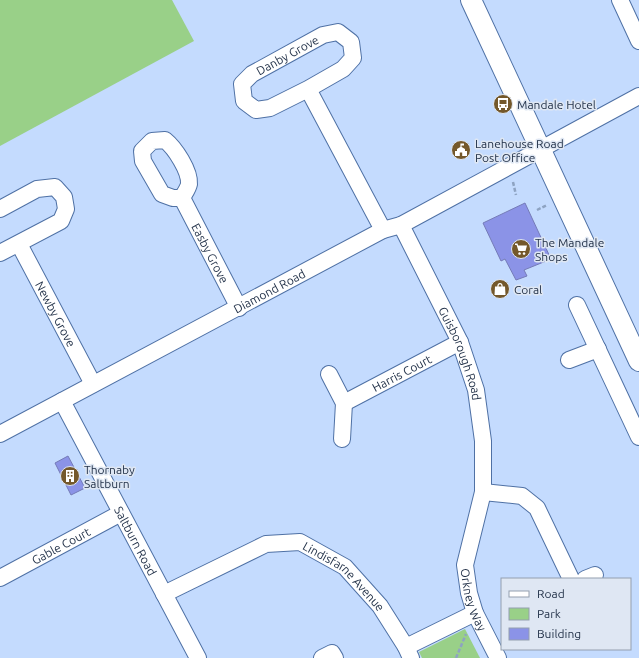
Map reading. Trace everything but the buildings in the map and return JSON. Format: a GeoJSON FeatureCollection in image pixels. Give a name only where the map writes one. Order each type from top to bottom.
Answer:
{"type":"FeatureCollection","features":[{"type":"Feature","properties":{"kind":"street"},"geometry":{"type":"LineString","coordinates":[[470,0],[639,361]]}},
{"type":"Feature","properties":{"kind":"street"},"geometry":{"type":"LineString","coordinates":[[620,0],[639,41]]}},
{"type":"Feature","properties":{"kind":"street","name":"Danby Grove"},"geometry":{"type":"LineString","coordinates":[[338,32],[351,42],[353,58],[342,69],[308,89],[270,108],[256,110],[244,101],[242,84],[252,74],[323,36],[338,32]]}},
{"type":"Feature","properties":{"kind":"street"},"geometry":{"type":"LineString","coordinates":[[308,89],[383,230]]}},
{"type":"Feature","properties":{"kind":"street","name":"Diamond Road"},"geometry":{"type":"LineString","coordinates":[[0,434],[383,230],[401,225],[639,96]]}},
{"type":"Feature","properties":{"kind":"street"},"geometry":{"type":"LineString","coordinates":[[0,209],[37,189],[55,187],[64,197],[66,209],[61,221],[0,253]]}},
{"type":"Feature","properties":{"kind":"street","name":"Easby Grove"},"geometry":{"type":"LineString","coordinates":[[182,198],[239,308]]}},
{"type":"Feature","properties":{"kind":"street","name":"Guisborough Road"},"geometry":{"type":"LineString","coordinates":[[401,225],[460,342],[476,390],[483,441],[482,492]]}},
{"type":"Feature","properties":{"kind":"street","name":"Newby Grove"},"geometry":{"type":"LineString","coordinates":[[19,244],[93,384]]}},
{"type":"Feature","properties":{"kind":"street"},"geometry":{"type":"LineString","coordinates":[[577,305],[639,437]]}},
{"type":"Feature","properties":{"kind":"street","name":"Harris Court"},"geometry":{"type":"LineString","coordinates":[[344,403],[460,342]]}},
{"type":"Feature","properties":{"kind":"street"},"geometry":{"type":"LineString","coordinates":[[569,360],[598,349]]}},
{"type":"Feature","properties":{"kind":"street"},"geometry":{"type":"LineString","coordinates":[[329,374],[344,403],[342,439]]}},
{"type":"Feature","properties":{"kind":"street","name":"Saltburn Road"},"geometry":{"type":"LineString","coordinates":[[62,401],[198,658]]}},
{"type":"Feature","properties":{"kind":"street"},"geometry":{"type":"LineString","coordinates":[[482,492],[522,496],[537,508],[571,578]]}},
{"type":"Feature","properties":{"kind":"street","name":"Orkney Way"},"geometry":{"type":"LineString","coordinates":[[482,492],[465,565],[469,593],[474,613],[498,658]]}},
{"type":"Feature","properties":{"kind":"street","name":"Gable Court"},"geometry":{"type":"LineString","coordinates":[[0,578],[121,513]]}},
{"type":"Feature","properties":{"kind":"street","name":"Lindisfarne Avenue"},"geometry":{"type":"LineString","coordinates":[[164,594],[266,544],[300,542],[345,567],[380,606],[408,652]]}},
{"type":"Feature","properties":{"kind":"street"},"geometry":{"type":"LineString","coordinates":[[408,652],[474,613]]}},
{"type":"Feature","properties":{"kind":"street"},"geometry":{"type":"LineString","coordinates":[[322,658],[332,653],[335,658]]}},
{"type":"Feature","properties":{"kind":"green space"},"geometry":{"type":"Polygon","coordinates":[[[0,0],[172,0],[194,41],[0,146],[0,0]]]}},
{"type":"Feature","properties":{"kind":"green space"},"geometry":{"type":"Polygon","coordinates":[[[465,629],[480,658],[422,658],[419,652],[465,629]]]}},
{"type":"Feature","properties":{"kind":"place","name":"Mandale Hotel"},"geometry":{"type":"Point","coordinates":[503,104]}},
{"type":"Feature","properties":{"kind":"place","name":"Lanehouse Road Post Office"},"geometry":{"type":"Point","coordinates":[461,150]}},
{"type":"Feature","properties":{"kind":"place","name":"The Mandale Shops"},"geometry":{"type":"Point","coordinates":[521,249]}},
{"type":"Feature","properties":{"kind":"place","name":"Coral"},"geometry":{"type":"Point","coordinates":[500,289]}},
{"type":"Feature","properties":{"kind":"place","name":"Thornaby Saltburn"},"geometry":{"type":"Point","coordinates":[70,476]}}]}
